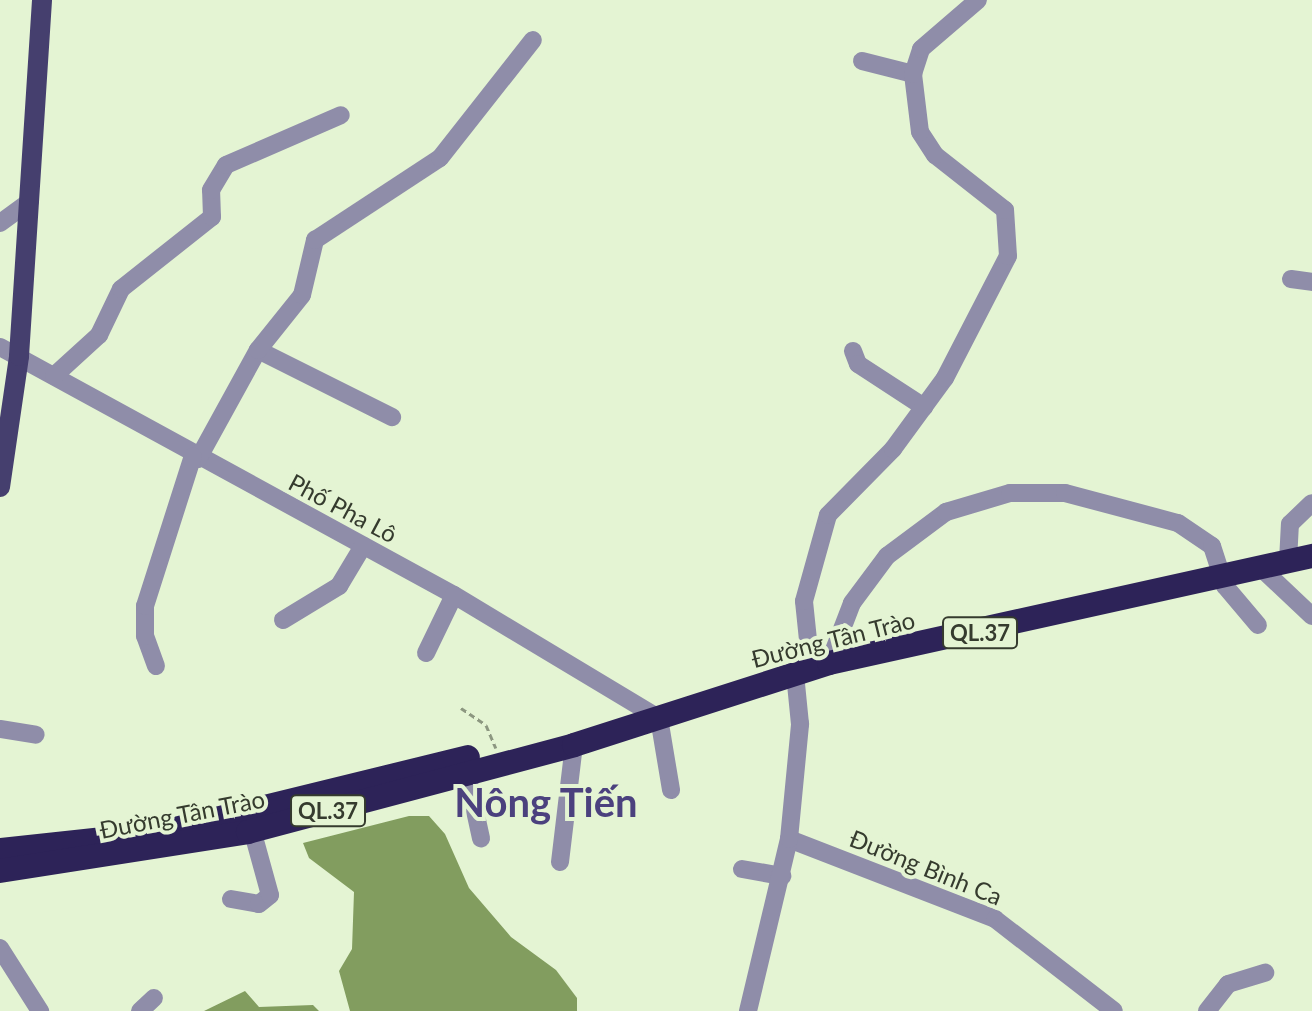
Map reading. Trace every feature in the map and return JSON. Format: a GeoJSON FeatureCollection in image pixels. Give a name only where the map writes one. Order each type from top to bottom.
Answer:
{"type":"FeatureCollection","features":[{"type":"Feature","properties":{"kind":"highway","name":"Đường Tân Trào"},"geometry":{"type":"LineString","coordinates":[[0,871],[249,822],[467,774],[574,745],[812,669],[1300,558]]}},
{"type":"Feature","properties":{"kind":"highway","name":"Đường Tân Trào"},"geometry":{"type":"LineString","coordinates":[[0,850],[249,822],[588,726],[655,719]]}},
{"type":"Feature","properties":{"kind":"main road"},"geometry":{"type":"LineString","coordinates":[[0,487],[19,356],[42,0]]}},
{"type":"Feature","properties":{"kind":"street"},"geometry":{"type":"LineString","coordinates":[[812,669],[804,601],[828,515],[924,407],[1008,256],[1010,220],[928,147],[913,74],[921,49],[978,0]]}},
{"type":"Feature","properties":{"kind":"street"},"geometry":{"type":"LineString","coordinates":[[156,666],[143,616],[196,458],[258,350],[302,295],[315,240],[440,158],[533,40]]}},
{"type":"Feature","properties":{"kind":"street"},"geometry":{"type":"LineString","coordinates":[[862,61],[913,74]]}},
{"type":"Feature","properties":{"kind":"street"},"geometry":{"type":"LineString","coordinates":[[54,376],[99,335],[121,289],[212,217],[211,190],[226,165],[301,126],[341,115]]}},
{"type":"Feature","properties":{"kind":"street"},"geometry":{"type":"LineString","coordinates":[[0,223],[30,201]]}},
{"type":"Feature","properties":{"kind":"street"},"geometry":{"type":"LineString","coordinates":[[1291,279],[1312,282]]}},
{"type":"Feature","properties":{"kind":"street","name":"Phố Pha Lô"},"geometry":{"type":"LineString","coordinates":[[0,347],[196,458],[454,595],[655,719]]}},
{"type":"Feature","properties":{"kind":"street"},"geometry":{"type":"LineString","coordinates":[[258,350],[392,417]]}},
{"type":"Feature","properties":{"kind":"street"},"geometry":{"type":"LineString","coordinates":[[853,351],[858,364],[924,407]]}},
{"type":"Feature","properties":{"kind":"street"},"geometry":{"type":"LineString","coordinates":[[748,1011],[789,839],[800,724],[812,669],[852,603],[887,556],[946,512],[996,495],[1065,493],[1178,523],[1212,546],[1220,575],[1258,625]]}},
{"type":"Feature","properties":{"kind":"street"},"geometry":{"type":"LineString","coordinates":[[1300,558],[1290,524],[1312,503]]}},
{"type":"Feature","properties":{"kind":"street"},"geometry":{"type":"LineString","coordinates":[[283,620],[339,586],[363,546]]}},
{"type":"Feature","properties":{"kind":"street"},"geometry":{"type":"LineString","coordinates":[[1261,568],[1312,616]]}},
{"type":"Feature","properties":{"kind":"street"},"geometry":{"type":"LineString","coordinates":[[426,653],[454,595]]}},
{"type":"Feature","properties":{"kind":"street"},"geometry":{"type":"LineString","coordinates":[[655,719],[671,790]]}},
{"type":"Feature","properties":{"kind":"street"},"geometry":{"type":"LineString","coordinates":[[0,729],[36,735]]}},
{"type":"Feature","properties":{"kind":"street"},"geometry":{"type":"LineString","coordinates":[[560,862],[574,745]]}},
{"type":"Feature","properties":{"kind":"street"},"geometry":{"type":"LineString","coordinates":[[467,774],[481,838]]}},
{"type":"Feature","properties":{"kind":"street"},"geometry":{"type":"LineString","coordinates":[[231,899],[259,904],[270,895],[249,822]]}},
{"type":"Feature","properties":{"kind":"street","name":"Đường Bình Ca"},"geometry":{"type":"LineString","coordinates":[[789,839],[995,919],[1114,1011]]}},
{"type":"Feature","properties":{"kind":"street"},"geometry":{"type":"LineString","coordinates":[[742,869],[782,876]]}},
{"type":"Feature","properties":{"kind":"street"},"geometry":{"type":"LineString","coordinates":[[0,948],[40,1011]]}},
{"type":"Feature","properties":{"kind":"street"},"geometry":{"type":"LineString","coordinates":[[1207,1011],[1228,984],[1265,973]]}},
{"type":"Feature","properties":{"kind":"street"},"geometry":{"type":"LineString","coordinates":[[140,1011],[154,998]]}},
{"type":"Feature","properties":{"kind":"path"},"geometry":{"type":"LineString","coordinates":[[461,708],[486,725],[497,750]]}},
{"type":"Feature","properties":{"kind":"shaded area"},"geometry":{"type":"Polygon","coordinates":[[[409,816],[429,816],[445,834],[469,888],[511,937],[556,970],[577,998],[577,1011],[350,1011],[339,971],[352,949],[354,892],[309,858],[303,843],[409,816]]]}},
{"type":"Feature","properties":{"kind":"shaded area"},"geometry":{"type":"Polygon","coordinates":[[[245,991],[259,1007],[313,1005],[319,1011],[204,1011],[245,991]]]}},
{"type":"Feature","properties":{"kind":"district","name":"Nông Tiến"},"geometry":{"type":"Point","coordinates":[546,802]}}]}
